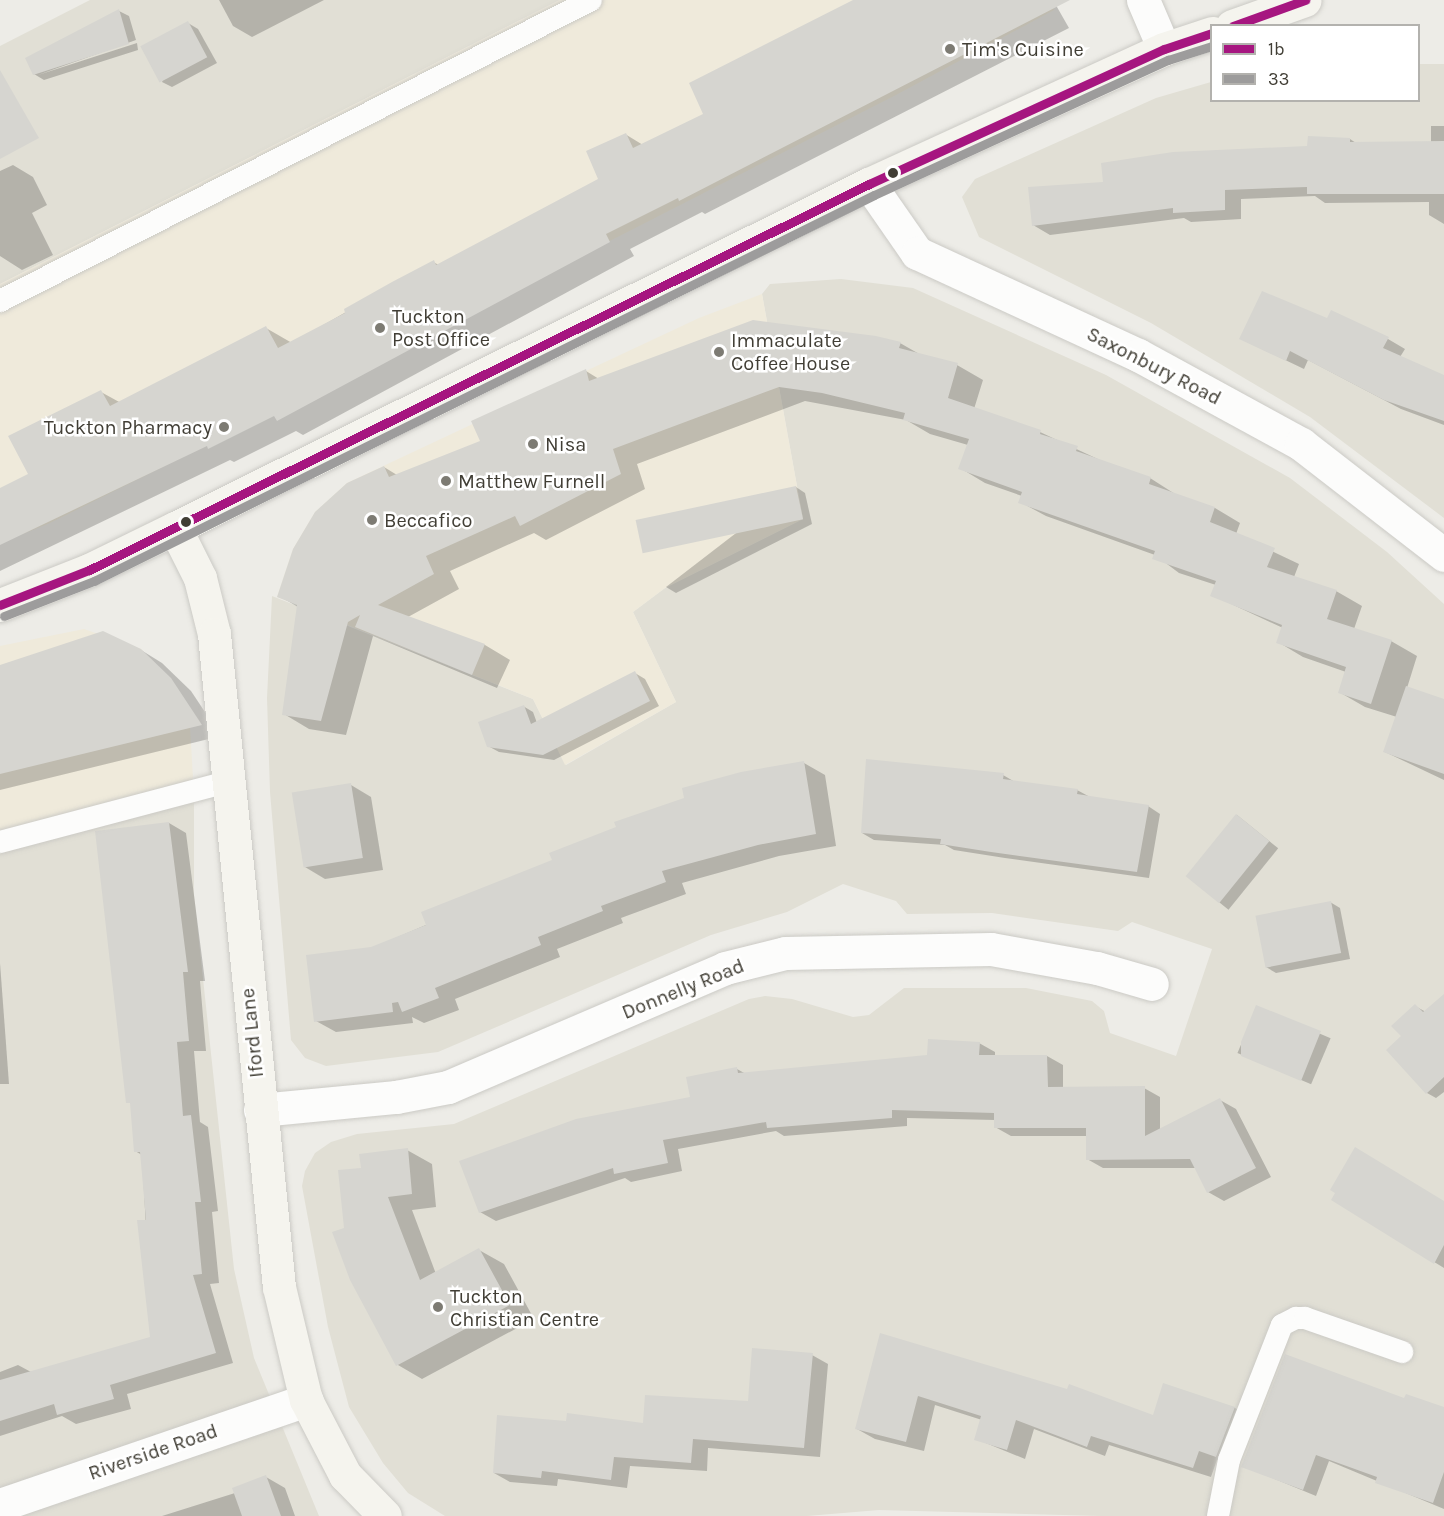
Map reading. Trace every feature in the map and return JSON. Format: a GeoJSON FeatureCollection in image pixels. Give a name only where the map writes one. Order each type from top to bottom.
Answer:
{"type":"FeatureCollection","features":[{"type":"Feature","properties":{"kind":"street"},"geometry":{"type":"LineString","coordinates":[[1143,0],[1164,49]]}},
{"type":"Feature","properties":{"kind":"street"},"geometry":{"type":"LineString","coordinates":[[1238,24],[1305,0]]}},
{"type":"Feature","properties":{"kind":"street"},"geometry":{"type":"LineString","coordinates":[[0,605],[89,570],[869,184],[1164,49],[1210,34]]}},
{"type":"Feature","properties":{"kind":"street","name":"Saxonbury Road"},"geometry":{"type":"LineString","coordinates":[[869,184],[916,253],[1138,355],[1301,444],[1444,555]]}},
{"type":"Feature","properties":{"kind":"street","name":"Iford Lane"},"geometry":{"type":"LineString","coordinates":[[175,528],[200,578],[214,634],[279,1287],[306,1400],[345,1475],[385,1516]]}},
{"type":"Feature","properties":{"kind":"street","name":"Donnelly Road"},"geometry":{"type":"LineString","coordinates":[[260,1110],[396,1097],[448,1087],[725,968],[785,953],[991,949],[1096,968],[1152,984]]}},
{"type":"Feature","properties":{"kind":"street","name":"Riverside Road"},"geometry":{"type":"LineString","coordinates":[[0,1505],[306,1400]]}},
{"type":"Feature","properties":{"kind":"lane"},"geometry":{"type":"LineString","coordinates":[[0,301],[591,0]]}},
{"type":"Feature","properties":{"kind":"lane"},"geometry":{"type":"LineString","coordinates":[[0,842],[227,782]]}},
{"type":"Feature","properties":{"kind":"lane"},"geometry":{"type":"LineString","coordinates":[[1218,1516],[1229,1460],[1282,1325],[1296,1318],[1305,1318],[1402,1352]]}},
{"type":"Feature","properties":{"kind":"shaded area"},"geometry":{"type":"Polygon","coordinates":[[[90,0],[560,0],[0,284],[0,46],[90,0]]]}},
{"type":"Feature","properties":{"kind":"shaded area"},"geometry":{"type":"Polygon","coordinates":[[[560,0],[1053,0],[1054,10],[896,95],[302,398],[50,523],[0,543],[0,284],[560,0]]]}},
{"type":"Feature","properties":{"kind":"shaded area"},"geometry":{"type":"Polygon","coordinates":[[[1420,64],[1444,64],[1444,518],[1310,417],[1151,323],[979,237],[962,197],[975,179],[1156,98],[1210,82],[1210,102],[1420,102],[1420,64]]]}},
{"type":"Feature","properties":{"kind":"shaded area"},"geometry":{"type":"Polygon","coordinates":[[[841,279],[913,288],[1106,375],[1290,478],[1387,552],[1444,604],[1444,1516],[1101,1516],[879,1510],[807,1516],[445,1516],[408,1493],[383,1463],[349,1407],[328,1327],[302,1186],[305,1171],[315,1153],[331,1142],[357,1134],[454,1124],[749,999],[765,996],[792,999],[853,1017],[869,1015],[904,988],[1026,988],[1092,1001],[1104,1011],[1110,1033],[1176,1056],[1212,949],[1132,922],[1118,931],[992,913],[907,914],[896,901],[843,884],[787,912],[711,935],[438,1052],[326,1066],[305,1058],[291,1040],[270,792],[267,698],[272,596],[533,699],[566,765],[676,702],[633,612],[665,588],[803,519],[762,294],[770,284],[841,279]]]}},
{"type":"Feature","properties":{"kind":"shaded area"},"geometry":{"type":"Polygon","coordinates":[[[762,294],[803,519],[665,588],[633,612],[676,702],[565,765],[533,699],[277,597],[293,549],[315,512],[347,483],[699,318],[762,294]]]}},
{"type":"Feature","properties":{"kind":"shaded area"},"geometry":{"type":"Polygon","coordinates":[[[84,629],[141,649],[189,709],[194,796],[0,847],[0,646],[84,629]]]}},
{"type":"Feature","properties":{"kind":"shaded area"},"geometry":{"type":"Polygon","coordinates":[[[194,796],[194,894],[234,1269],[254,1358],[319,1516],[0,1516],[0,847],[194,796]]]}},
{"type":"Feature","properties":{"kind":"building"},"geometry":{"type":"Polygon","coordinates":[[[853,0],[1070,0],[679,201],[678,198],[606,234],[610,242],[277,421],[274,416],[0,545],[0,488],[28,474],[8,436],[101,390],[110,406],[266,326],[278,348],[345,313],[344,309],[392,282],[434,260],[436,265],[598,179],[586,151],[626,133],[633,148],[703,114],[689,83],[853,0]]]}},
{"type":"Feature","properties":{"kind":"building"},"geometry":{"type":"Polygon","coordinates":[[[119,9],[129,44],[33,75],[25,58],[119,9]]]}},
{"type":"Feature","properties":{"kind":"building"},"geometry":{"type":"Polygon","coordinates":[[[188,21],[207,57],[160,83],[140,46],[188,21]]]}},
{"type":"Feature","properties":{"kind":"building"},"geometry":{"type":"Polygon","coordinates":[[[0,70],[39,138],[0,159],[0,70]]]}},
{"type":"Feature","properties":{"kind":"building"},"geometry":{"type":"Polygon","coordinates":[[[1308,136],[1350,138],[1350,142],[1444,141],[1444,194],[1307,194],[1307,187],[1225,190],[1225,210],[1173,213],[1173,208],[1032,226],[1028,187],[1103,182],[1101,163],[1173,152],[1307,146],[1308,136]]]}},
{"type":"Feature","properties":{"kind":"building"},"geometry":{"type":"Polygon","coordinates":[[[1262,291],[1327,318],[1331,310],[1389,337],[1383,348],[1444,375],[1444,421],[1384,400],[1290,351],[1286,361],[1239,339],[1262,291]]]}},
{"type":"Feature","properties":{"kind":"building"},"geometry":{"type":"Polygon","coordinates":[[[753,320],[876,336],[901,342],[899,348],[958,363],[948,398],[1041,430],[1040,434],[1078,446],[1076,451],[1151,477],[1149,484],[1215,507],[1210,522],[1275,548],[1267,567],[1337,590],[1327,619],[1392,640],[1371,704],[1338,693],[1346,667],[1276,643],[1282,625],[1210,596],[1216,581],[1152,559],[1155,551],[1018,503],[1022,492],[958,469],[969,439],[903,420],[905,413],[822,393],[779,387],[613,449],[621,474],[520,526],[515,516],[426,556],[434,574],[378,605],[485,644],[472,675],[355,627],[360,615],[348,622],[321,721],[282,715],[297,605],[277,597],[293,549],[315,512],[347,483],[384,466],[389,477],[480,441],[471,421],[586,369],[589,381],[753,320]]]}},
{"type":"Feature","properties":{"kind":"building"},"geometry":{"type":"Polygon","coordinates":[[[796,486],[803,519],[643,553],[636,520],[796,486]]]}},
{"type":"Feature","properties":{"kind":"building"},"geometry":{"type":"Polygon","coordinates":[[[103,631],[141,649],[171,678],[202,725],[0,774],[0,665],[103,631]]]}},
{"type":"Feature","properties":{"kind":"building"},"geometry":{"type":"Polygon","coordinates":[[[635,671],[650,701],[543,755],[487,747],[478,722],[524,705],[531,724],[635,671]]]}},
{"type":"Feature","properties":{"kind":"building"},"geometry":{"type":"Polygon","coordinates":[[[1406,686],[1444,699],[1444,774],[1383,752],[1406,686]]]}},
{"type":"Feature","properties":{"kind":"building"},"geometry":{"type":"Polygon","coordinates":[[[866,759],[1004,773],[1003,779],[1078,789],[1077,794],[1149,805],[1137,872],[940,844],[941,839],[861,833],[866,759]]]}},
{"type":"Feature","properties":{"kind":"building"},"geometry":{"type":"Polygon","coordinates":[[[804,761],[816,834],[758,845],[662,871],[666,882],[601,906],[603,911],[538,937],[541,945],[435,988],[439,998],[402,1012],[398,1002],[392,1003],[393,1012],[314,1022],[306,955],[371,947],[426,925],[421,912],[552,860],[549,853],[616,827],[614,822],[684,798],[682,788],[741,772],[804,761]]]}},
{"type":"Feature","properties":{"kind":"building"},"geometry":{"type":"Polygon","coordinates":[[[351,783],[363,858],[304,867],[292,792],[351,783]]]}},
{"type":"Feature","properties":{"kind":"building"},"geometry":{"type":"Polygon","coordinates":[[[1236,814],[1269,841],[1219,903],[1186,876],[1236,814]]]}},
{"type":"Feature","properties":{"kind":"building"},"geometry":{"type":"Polygon","coordinates":[[[169,822],[188,972],[183,972],[189,1041],[177,1042],[183,1116],[191,1115],[201,1202],[195,1202],[202,1274],[193,1275],[216,1353],[110,1385],[114,1399],[57,1415],[54,1404],[0,1421],[0,1380],[150,1337],[137,1220],[146,1220],[140,1152],[134,1152],[130,1103],[126,1103],[95,831],[169,822]]]}},
{"type":"Feature","properties":{"kind":"building"},"geometry":{"type":"Polygon","coordinates":[[[1331,901],[1341,953],[1266,968],[1255,916],[1331,901]]]}},
{"type":"Feature","properties":{"kind":"building"},"geometry":{"type":"Polygon","coordinates":[[[1444,994],[1444,1077],[1426,1094],[1386,1050],[1401,1036],[1391,1026],[1415,1004],[1423,1012],[1444,994]]]}},
{"type":"Feature","properties":{"kind":"building"},"geometry":{"type":"Polygon","coordinates":[[[1256,1005],[1321,1031],[1301,1081],[1241,1056],[1241,1042],[1256,1005]]]}},
{"type":"Feature","properties":{"kind":"building"},"geometry":{"type":"Polygon","coordinates":[[[928,1039],[980,1042],[979,1055],[1047,1055],[1048,1087],[1145,1086],[1145,1136],[1220,1098],[1256,1168],[1207,1193],[1190,1159],[1086,1160],[1086,1128],[994,1128],[994,1113],[892,1110],[892,1118],[767,1128],[766,1122],[663,1140],[668,1163],[614,1174],[613,1168],[479,1213],[459,1161],[576,1119],[690,1097],[686,1077],[737,1067],[738,1073],[927,1055],[928,1039]]]}},
{"type":"Feature","properties":{"kind":"building"},"geometry":{"type":"Polygon","coordinates":[[[1355,1147],[1444,1201],[1444,1245],[1434,1264],[1331,1200],[1335,1193],[1330,1190],[1355,1147]]]}},
{"type":"Feature","properties":{"kind":"building"},"geometry":{"type":"Polygon","coordinates":[[[408,1148],[412,1194],[388,1197],[420,1280],[479,1248],[510,1305],[396,1366],[350,1280],[332,1232],[344,1228],[338,1170],[361,1168],[359,1154],[408,1148]]]}},
{"type":"Feature","properties":{"kind":"building"},"geometry":{"type":"Polygon","coordinates":[[[880,1333],[1067,1389],[1069,1384],[1153,1415],[1163,1383],[1235,1407],[1216,1457],[1199,1451],[1193,1468],[1091,1436],[1087,1447],[1016,1420],[1007,1450],[974,1440],[981,1416],[918,1396],[906,1442],[855,1429],[880,1333]]]}},
{"type":"Feature","properties":{"kind":"building"},"geometry":{"type":"Polygon","coordinates":[[[752,1348],[813,1353],[804,1448],[693,1439],[691,1463],[614,1457],[611,1480],[542,1471],[541,1478],[493,1473],[497,1415],[566,1421],[567,1413],[643,1423],[645,1395],[748,1401],[752,1348]]]}},
{"type":"Feature","properties":{"kind":"building"},"geometry":{"type":"Polygon","coordinates":[[[1285,1354],[1404,1398],[1406,1394],[1444,1407],[1444,1472],[1433,1503],[1375,1483],[1377,1477],[1316,1455],[1303,1490],[1241,1467],[1285,1354]]]}},
{"type":"Feature","properties":{"kind":"building"},"geometry":{"type":"Polygon","coordinates":[[[266,1475],[281,1516],[242,1516],[232,1488],[266,1475]]]}},
{"type":"Feature","properties":{"kind":"transit line","name":"1b"},"geometry":{"type":"LineString","coordinates":[[1239,24],[1305,0]]}},
{"type":"Feature","properties":{"kind":"transit line","name":"1b"},"geometry":{"type":"LineString","coordinates":[[0,605],[89,570],[869,184],[1164,49],[1210,34]]}},
{"type":"Feature","properties":{"kind":"transit line","name":"33"},"geometry":{"type":"LineString","coordinates":[[4,616],[94,581],[874,195],[1168,60],[1210,47]]}},
{"type":"Feature","properties":{"kind":"place","name":"Tim's Cuisine"},"geometry":{"type":"Point","coordinates":[950,49]}},
{"type":"Feature","properties":{"kind":"place","name":"Tuckton Post Office"},"geometry":{"type":"Point","coordinates":[380,328]}},
{"type":"Feature","properties":{"kind":"place","name":"Immaculate Coffee House"},"geometry":{"type":"Point","coordinates":[719,352]}},
{"type":"Feature","properties":{"kind":"place","name":"Tuckton Pharmacy"},"geometry":{"type":"Point","coordinates":[224,427]}},
{"type":"Feature","properties":{"kind":"place","name":"Nisa"},"geometry":{"type":"Point","coordinates":[533,444]}},
{"type":"Feature","properties":{"kind":"place","name":"Matthew Furnell"},"geometry":{"type":"Point","coordinates":[446,481]}},
{"type":"Feature","properties":{"kind":"place","name":"Beccafico"},"geometry":{"type":"Point","coordinates":[372,520]}},
{"type":"Feature","properties":{"kind":"place","name":"Tuckton Christian Centre"},"geometry":{"type":"Point","coordinates":[438,1307]}}]}
